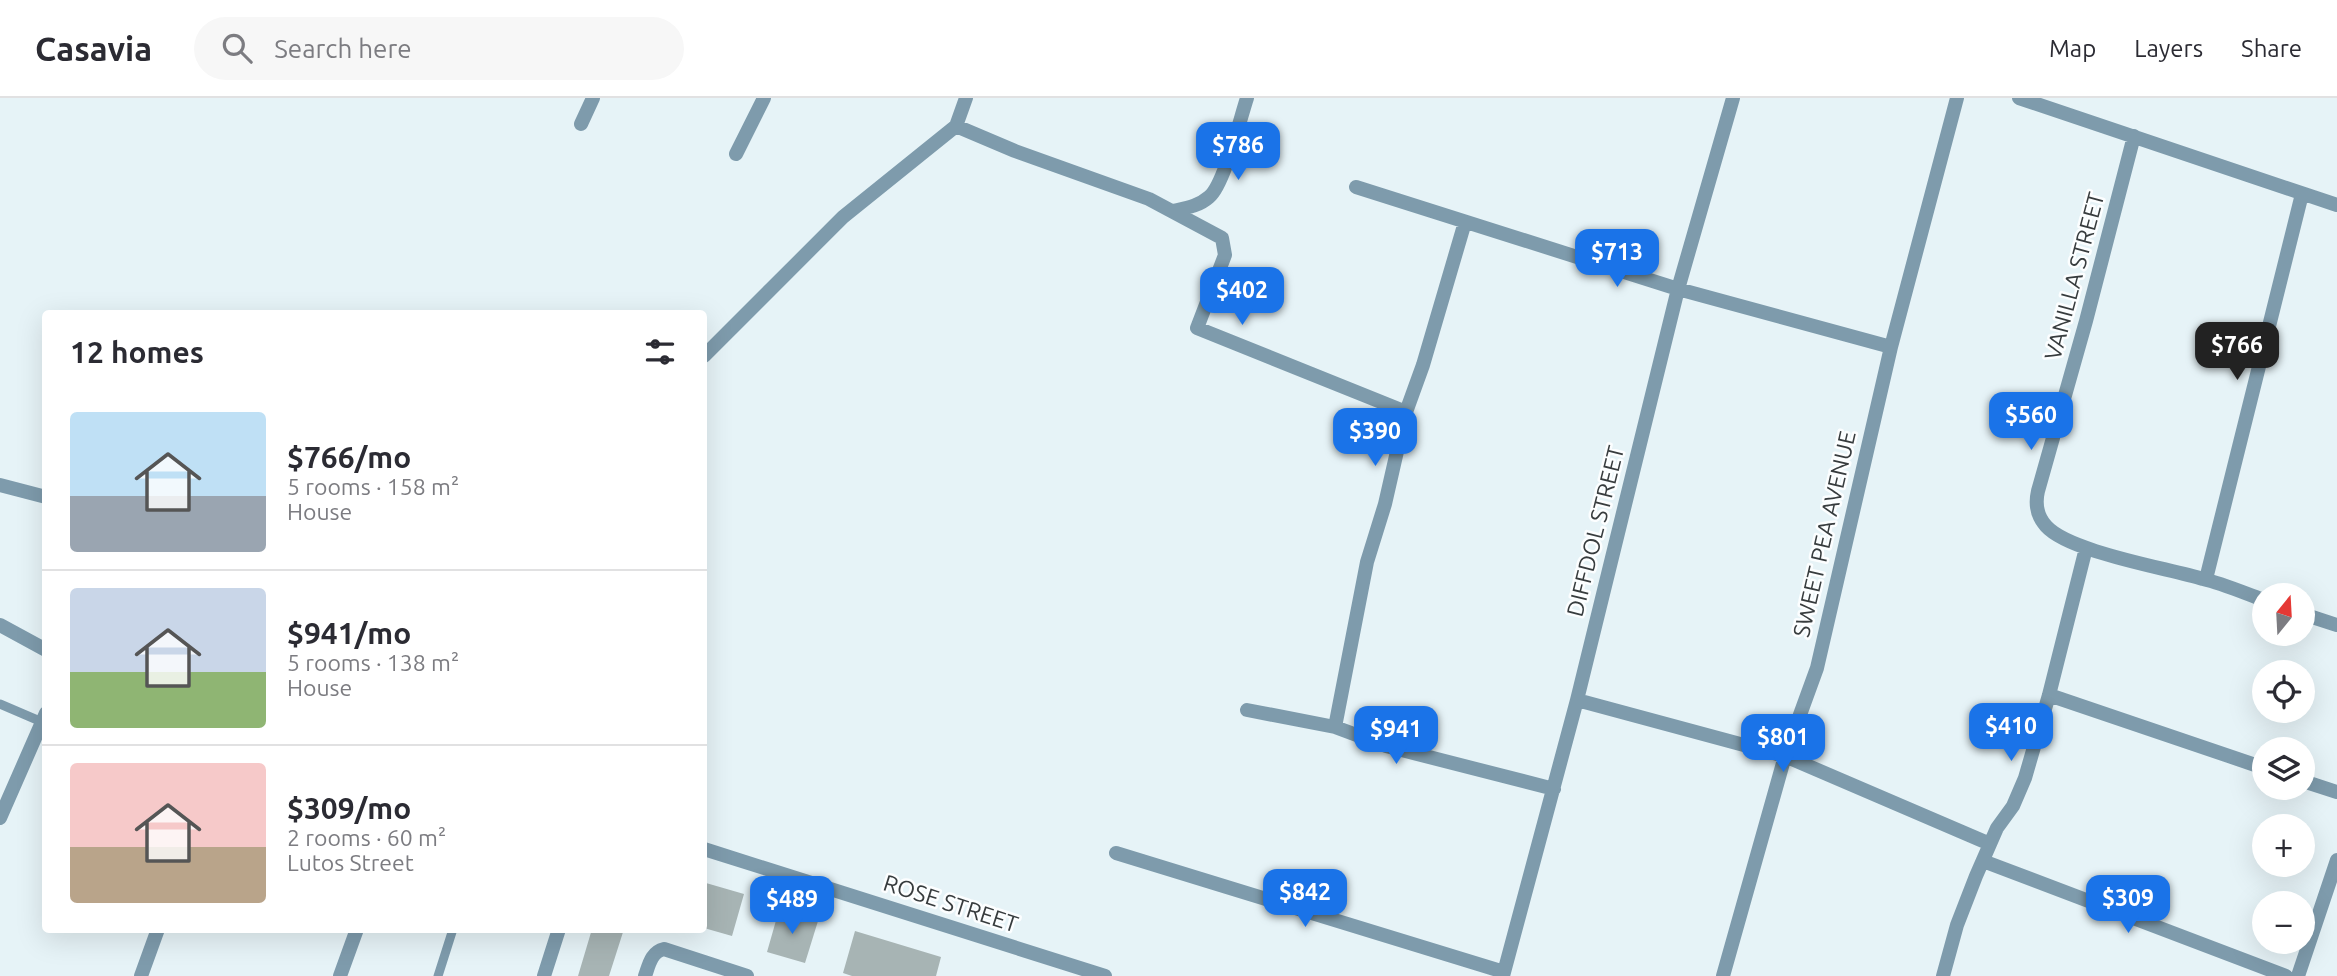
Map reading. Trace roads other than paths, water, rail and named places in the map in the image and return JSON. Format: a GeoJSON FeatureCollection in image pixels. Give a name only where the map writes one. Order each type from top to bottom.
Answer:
{"type":"FeatureCollection","features":[{"type":"Feature","properties":{"kind":"street"},"geometry":{"type":"LineString","coordinates":[[580,124],[593,98]]}},
{"type":"Feature","properties":{"kind":"street"},"geometry":{"type":"LineString","coordinates":[[736,154],[764,98]]}},
{"type":"Feature","properties":{"kind":"street"},"geometry":{"type":"LineString","coordinates":[[707,353],[842,217],[956,126],[966,98]]}},
{"type":"Feature","properties":{"kind":"street"},"geometry":{"type":"LineString","coordinates":[[1173,211],[1199,205],[1212,196],[1220,181],[1247,98]]}},
{"type":"Feature","properties":{"kind":"street","name":"DIFFDOL STREET"},"geometry":{"type":"LineString","coordinates":[[1504,974],[1577,700],[1678,289],[1733,98]]}},
{"type":"Feature","properties":{"kind":"street","name":"SWEET PEA AVENUE"},"geometry":{"type":"LineString","coordinates":[[1723,976],[1785,756],[1818,668],[1891,347],[1957,98]]}},
{"type":"Feature","properties":{"kind":"street"},"geometry":{"type":"LineString","coordinates":[[2018,98],[2337,205]]}},
{"type":"Feature","properties":{"kind":"street"},"geometry":{"type":"LineString","coordinates":[[956,126],[1015,151],[1149,199],[1222,238],[1225,255],[1196,328],[1406,412]]}},
{"type":"Feature","properties":{"kind":"street","name":"VANILLA STREET"},"geometry":{"type":"LineString","coordinates":[[2134,136],[2036,500],[2037,512],[2046,526],[2058,536],[2086,548],[2206,579],[2252,596]]}},
{"type":"Feature","properties":{"kind":"street"},"geometry":{"type":"LineString","coordinates":[[1356,187],[1678,289],[1891,347]]}},
{"type":"Feature","properties":{"kind":"street"},"geometry":{"type":"LineString","coordinates":[[2206,579],[2302,194]]}},
{"type":"Feature","properties":{"kind":"street"},"geometry":{"type":"LineString","coordinates":[[1335,727],[1367,562],[1385,503],[1406,412],[1423,365],[1465,222]]}},
{"type":"Feature","properties":{"kind":"street"},"geometry":{"type":"LineString","coordinates":[[0,485],[42,496]]}},
{"type":"Feature","properties":{"kind":"street"},"geometry":{"type":"LineString","coordinates":[[1943,976],[1957,925],[1990,844],[1997,828],[2013,806],[2025,778],[2086,548]]}},
{"type":"Feature","properties":{"kind":"street"},"geometry":{"type":"LineString","coordinates":[[2315,618],[2337,625]]}},
{"type":"Feature","properties":{"kind":"street"},"geometry":{"type":"LineString","coordinates":[[0,625],[42,648]]}},
{"type":"Feature","properties":{"kind":"street"},"geometry":{"type":"LineString","coordinates":[[2049,695],[2252,764]]}},
{"type":"Feature","properties":{"kind":"street"},"geometry":{"type":"LineString","coordinates":[[1577,700],[1785,756],[1990,844]]}},
{"type":"Feature","properties":{"kind":"street"},"geometry":{"type":"LineString","coordinates":[[1247,710],[1335,727],[1386,746],[1554,789]]}},
{"type":"Feature","properties":{"kind":"street"},"geometry":{"type":"LineString","coordinates":[[0,818],[42,723]]}},
{"type":"Feature","properties":{"kind":"street"},"geometry":{"type":"LineString","coordinates":[[2315,785],[2337,792]]}},
{"type":"Feature","properties":{"kind":"street","name":"ROSE STREET"},"geometry":{"type":"LineString","coordinates":[[707,850],[1105,976]]}},
{"type":"Feature","properties":{"kind":"street"},"geometry":{"type":"LineString","coordinates":[[1116,853],[1504,974]]}},
{"type":"Feature","properties":{"kind":"street"},"geometry":{"type":"LineString","coordinates":[[2298,976],[2337,860]]}},
{"type":"Feature","properties":{"kind":"street"},"geometry":{"type":"LineString","coordinates":[[1983,861],[2286,976]]}},
{"type":"Feature","properties":{"kind":"street"},"geometry":{"type":"LineString","coordinates":[[141,976],[157,933]]}},
{"type":"Feature","properties":{"kind":"street"},"geometry":{"type":"LineString","coordinates":[[340,976],[356,933]]}},
{"type":"Feature","properties":{"kind":"street"},"geometry":{"type":"LineString","coordinates":[[544,976],[558,933]]}},
{"type":"Feature","properties":{"kind":"street"},"geometry":{"type":"LineString","coordinates":[[645,976],[652,958],[659,950],[664,949],[747,976]]}},
{"type":"Feature","properties":{"kind":"lane"},"geometry":{"type":"LineString","coordinates":[[0,704],[42,717]]}},
{"type":"Feature","properties":{"kind":"lane"},"geometry":{"type":"LineString","coordinates":[[438,976],[452,933]]}}]}
